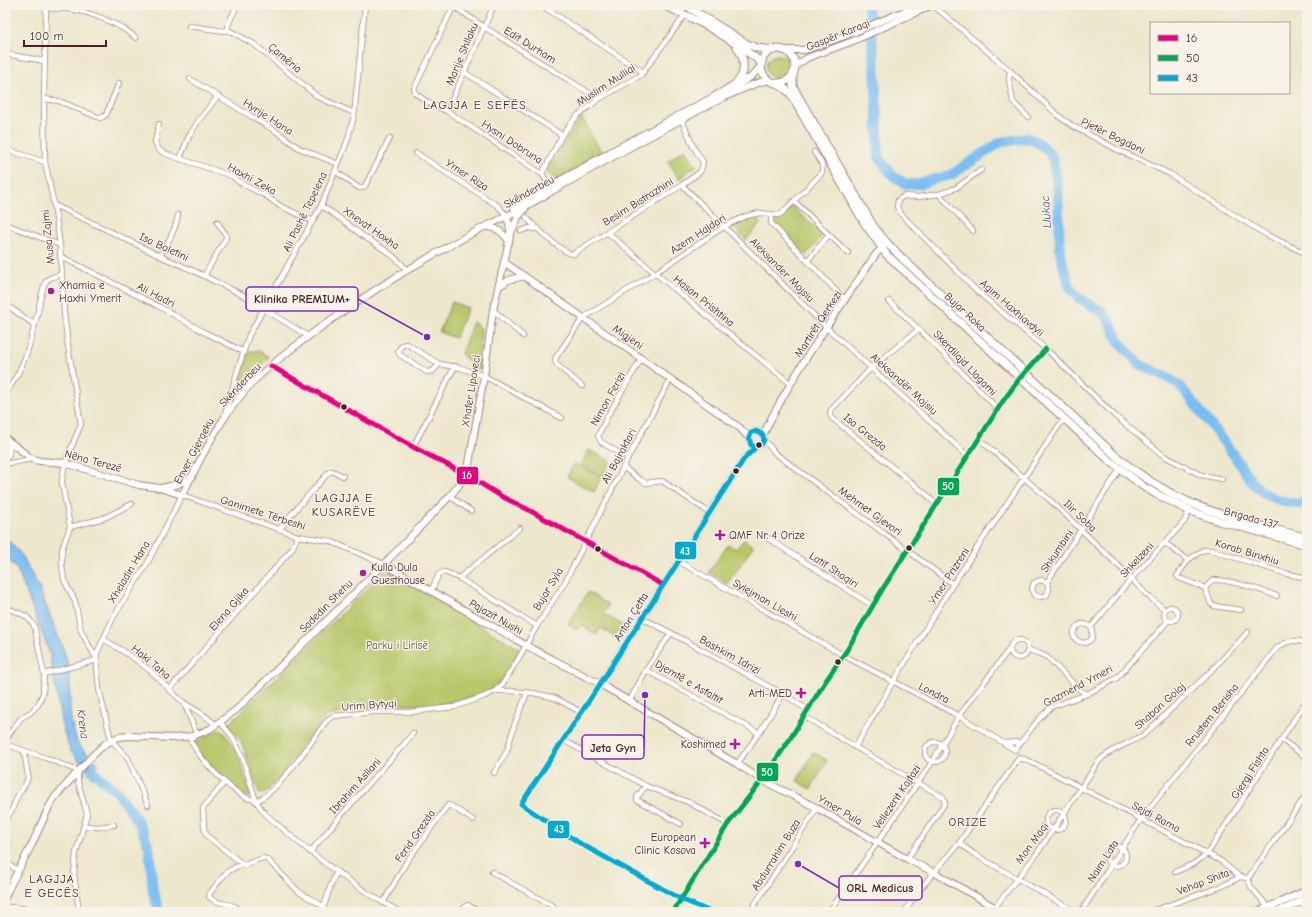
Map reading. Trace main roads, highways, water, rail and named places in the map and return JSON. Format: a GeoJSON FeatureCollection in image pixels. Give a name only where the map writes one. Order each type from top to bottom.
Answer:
{"type":"FeatureCollection","features":[{"type":"Feature","properties":{"kind":"main road"},"geometry":{"type":"LineString","coordinates":[[663,5],[685,15],[734,44],[762,65]]}},
{"type":"Feature","properties":{"kind":"main road"},"geometry":{"type":"LineString","coordinates":[[685,5],[747,44],[757,48],[784,50],[791,55],[795,66],[793,75],[786,82],[776,83],[768,80],[763,74],[763,59],[768,53],[776,50]]}},
{"type":"Feature","properties":{"kind":"main road"},"geometry":{"type":"LineString","coordinates":[[716,96],[737,82],[740,77],[744,63],[741,54],[734,44]]}},
{"type":"Feature","properties":{"kind":"main road","name":"Bujar Roka"},"geometry":{"type":"LineString","coordinates":[[793,75],[794,86],[797,94],[893,261],[1120,469],[1156,494],[1191,508]]}},
{"type":"Feature","properties":{"kind":"main road","name":"Bujar Roka"},"geometry":{"type":"LineString","coordinates":[[776,83],[790,93],[864,224],[884,245],[901,258],[1127,465],[1191,508]]}},
{"type":"Feature","properties":{"kind":"main road","name":"Brigada 137"},"geometry":{"type":"LineString","coordinates":[[1191,508],[1223,515],[1307,538]]}},
{"type":"Feature","properties":{"kind":"main road","name":"Brigada 137"},"geometry":{"type":"LineString","coordinates":[[1191,508],[1219,521],[1307,545]]}},
{"type":"Feature","properties":{"kind":"main road"},"geometry":{"type":"LineString","coordinates":[[1258,912],[1307,891]]}},
{"type":"Feature","properties":{"kind":"main road"},"geometry":{"type":"LineString","coordinates":[[1278,912],[1307,899]]}},
{"type":"Feature","properties":{"kind":"water"},"geometry":{"type":"Polygon","coordinates":[[[5,537],[21,554],[39,588],[67,659],[70,681],[70,713],[73,730],[77,741],[83,750],[98,763],[93,778],[70,750],[62,726],[49,651],[17,569],[5,556],[5,537]]]}},
{"type":"Feature","properties":{"kind":"waterway","name":"Llukac"},"geometry":{"type":"LineString","coordinates":[[868,5],[875,68],[879,158],[893,176],[906,184],[920,184],[951,175],[1001,142],[1028,138],[1039,143],[1048,151],[1053,159],[1058,189],[1060,251],[1070,287],[1077,297],[1104,313],[1119,342],[1139,364],[1168,378],[1180,386],[1258,488],[1269,496],[1288,502],[1299,504],[1307,498]]}},
{"type":"Feature","properties":{"kind":"waterway","name":"Krena"},"geometry":{"type":"LineString","coordinates":[[86,763],[118,793],[140,826],[149,846],[153,892],[159,912]]}},
{"type":"Feature","properties":{"kind":"place","name":"Xhamia e Haxhi Ymerit"},"geometry":{"type":"Point","coordinates":[51,291]}},
{"type":"Feature","properties":{"kind":"place","name":"Klinika PREMIUM+"},"geometry":{"type":"Point","coordinates":[427,337]}},
{"type":"Feature","properties":{"kind":"place","name":"QMF Nr. 4 Orize"},"geometry":{"type":"Point","coordinates":[720,535]}},
{"type":"Feature","properties":{"kind":"place","name":"Kulla Dula Guesthouse"},"geometry":{"type":"Point","coordinates":[363,573]}},
{"type":"Feature","properties":{"kind":"place","name":"Arti-MED"},"geometry":{"type":"Point","coordinates":[801,693]}},
{"type":"Feature","properties":{"kind":"place","name":"Jeta Gyn"},"geometry":{"type":"Point","coordinates":[645,695]}},
{"type":"Feature","properties":{"kind":"place","name":"Koshimed"},"geometry":{"type":"Point","coordinates":[735,744]}},
{"type":"Feature","properties":{"kind":"place","name":"European Clinic Kosova"},"geometry":{"type":"Point","coordinates":[705,843]}},
{"type":"Feature","properties":{"kind":"place","name":"ORL Medicus"},"geometry":{"type":"Point","coordinates":[798,864]}},
{"type":"Feature","properties":{"kind":"district","name":"LAGJJA E SEFËS"},"geometry":{"type":"Point","coordinates":[475,105]}},
{"type":"Feature","properties":{"kind":"district","name":"LAGJJA E KUSARËVE"},"geometry":{"type":"Point","coordinates":[344,505]}},
{"type":"Feature","properties":{"kind":"district","name":"ORIZE"},"geometry":{"type":"Point","coordinates":[968,822]}},
{"type":"Feature","properties":{"kind":"district","name":"LAGJJA E GECËS"},"geometry":{"type":"Point","coordinates":[52,886]}},
{"type":"Feature","properties":{"kind":"park label","name":"Parku i Lirisë"},"geometry":{"type":"Point","coordinates":[397,645]}}]}
